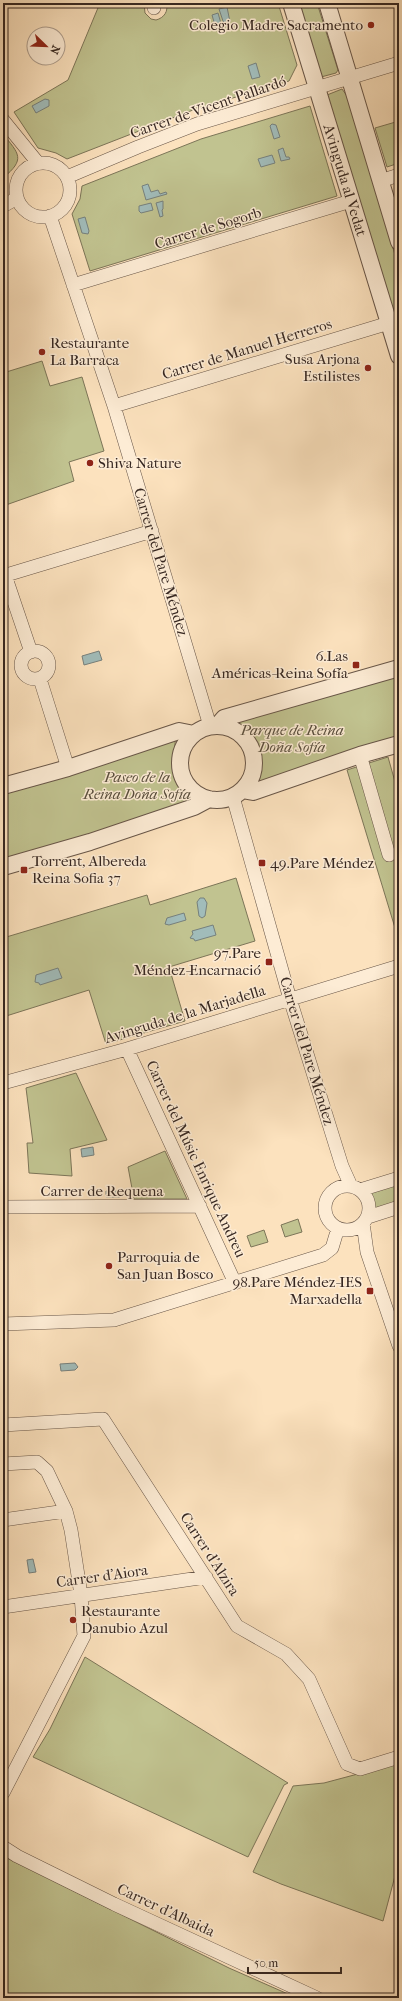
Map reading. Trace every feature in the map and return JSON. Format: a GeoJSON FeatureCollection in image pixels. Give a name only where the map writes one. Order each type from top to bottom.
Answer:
{"type":"FeatureCollection","features":[{"type":"Feature","properties":{"kind":"street","name":"Avinguda al Vedat"},"geometry":{"type":"LineString","coordinates":[[291,3],[399,356]]}},
{"type":"Feature","properties":{"kind":"street"},"geometry":{"type":"LineString","coordinates":[[327,3],[399,242]]}},
{"type":"Feature","properties":{"kind":"street","name":"Carrer de Vicent Pallardó"},"geometry":{"type":"LineString","coordinates":[[67,177],[138,146],[197,124],[399,63]]}},
{"type":"Feature","properties":{"kind":"street"},"geometry":{"type":"LineString","coordinates":[[3,120],[38,163]]}},
{"type":"Feature","properties":{"kind":"street"},"geometry":{"type":"LineString","coordinates":[[38,163],[55,165],[63,171],[67,177],[71,192],[68,201],[59,212],[50,216],[38,217],[29,213],[17,198],[17,182],[24,170],[38,163]]}},
{"type":"Feature","properties":{"kind":"street"},"geometry":{"type":"LineString","coordinates":[[380,181],[399,175]]}},
{"type":"Feature","properties":{"kind":"street"},"geometry":{"type":"LineString","coordinates":[[3,206],[17,198]]}},
{"type":"Feature","properties":{"kind":"street","name":"Carrer de Sogorb"},"geometry":{"type":"LineString","coordinates":[[74,285],[351,201]]}},
{"type":"Feature","properties":{"kind":"street","name":"Carrer del Pare Méndez"},"geometry":{"type":"LineString","coordinates":[[50,216],[114,406],[214,726]]}},
{"type":"Feature","properties":{"kind":"street","name":"Carrer de Manuel Herreros"},"geometry":{"type":"LineString","coordinates":[[114,406],[389,323]]}},
{"type":"Feature","properties":{"kind":"street"},"geometry":{"type":"LineString","coordinates":[[31,652],[4,576],[152,531]]}},
{"type":"Feature","properties":{"kind":"street"},"geometry":{"type":"LineString","coordinates":[[31,652],[38,652],[45,655],[49,661],[49,668],[46,675],[40,679],[32,679],[26,676],[22,670],[22,662],[25,656],[31,652]]}},
{"type":"Feature","properties":{"kind":"street"},"geometry":{"type":"LineString","coordinates":[[214,726],[224,718],[399,668]]}},
{"type":"Feature","properties":{"kind":"street"},"geometry":{"type":"LineString","coordinates":[[40,679],[68,768]]}},
{"type":"Feature","properties":{"kind":"street"},"geometry":{"type":"LineString","coordinates":[[237,793],[249,781],[253,770],[254,759],[251,748],[245,738],[236,730],[225,726],[214,726],[200,729],[182,748],[179,760],[180,773],[186,785],[195,794],[209,799],[220,800],[237,793],[253,792],[360,755],[399,744]]}},
{"type":"Feature","properties":{"kind":"street"},"geometry":{"type":"LineString","coordinates":[[3,786],[68,768],[179,732],[194,734]]}},
{"type":"Feature","properties":{"kind":"street"},"geometry":{"type":"LineString","coordinates":[[360,755],[389,855]]}},
{"type":"Feature","properties":{"kind":"street","name":"Carrer del Pare Méndez"},"geometry":{"type":"LineString","coordinates":[[237,793],[290,999],[342,1166],[355,1188]]}},
{"type":"Feature","properties":{"kind":"street"},"geometry":{"type":"LineString","coordinates":[[3,867],[90,842],[194,807],[209,799]]}},
{"type":"Feature","properties":{"kind":"street","name":"Avinguda de la Marjadella"},"geometry":{"type":"LineString","coordinates":[[3,1083],[127,1049],[399,966]]}},
{"type":"Feature","properties":{"kind":"street","name":"Carrer del Músic Enrique Andreu"},"geometry":{"type":"LineString","coordinates":[[127,1049],[235,1283]]}},
{"type":"Feature","properties":{"kind":"street"},"geometry":{"type":"LineString","coordinates":[[336,1189],[342,1166]]}},
{"type":"Feature","properties":{"kind":"street"},"geometry":{"type":"LineString","coordinates":[[367,1252],[343,1229],[331,1223],[325,1208],[326,1200],[336,1189],[343,1186],[355,1188],[399,1178]]}},
{"type":"Feature","properties":{"kind":"street"},"geometry":{"type":"LineString","coordinates":[[355,1188],[367,1198],[369,1205],[366,1220],[367,1252],[399,1346]]}},
{"type":"Feature","properties":{"kind":"street","name":"Carrer de Requena"},"geometry":{"type":"LineString","coordinates":[[3,1207],[200,1206]]}},
{"type":"Feature","properties":{"kind":"street"},"geometry":{"type":"LineString","coordinates":[[3,1324],[114,1320],[323,1255],[332,1248],[343,1229],[399,1207]]}},
{"type":"Feature","properties":{"kind":"street","name":"Carrer d'Alzira"},"geometry":{"type":"LineString","coordinates":[[3,1425],[103,1419],[237,1626],[286,1654],[309,1679],[347,1764],[360,1769],[399,1757]]}},
{"type":"Feature","properties":{"kind":"street"},"geometry":{"type":"LineString","coordinates":[[3,1464],[37,1462],[47,1471],[66,1511],[71,1530],[81,1595],[84,1636],[3,1793]]}},
{"type":"Feature","properties":{"kind":"street"},"geometry":{"type":"LineString","coordinates":[[3,1520],[66,1511]]}},
{"type":"Feature","properties":{"kind":"street","name":"Carrer d'Aiora"},"geometry":{"type":"LineString","coordinates":[[3,1607],[206,1577]]}},
{"type":"Feature","properties":{"kind":"street","name":"Carrer d'Albaida"},"geometry":{"type":"LineString","coordinates":[[3,1847],[17,1856],[114,1904],[317,1998]]}},
{"type":"Feature","properties":{"kind":"green space"},"geometry":{"type":"Polygon","coordinates":[[[100,3],[144,3],[145,13],[151,19],[156,20],[165,14],[167,9],[166,3],[278,3],[297,65],[289,81],[193,110],[67,159],[56,153],[38,148],[14,112],[68,80],[100,3]]]}},
{"type":"Feature","properties":{"kind":"green space"},"geometry":{"type":"Polygon","coordinates":[[[298,3],[317,3],[338,70],[336,73],[321,77],[298,3]]]}},
{"type":"Feature","properties":{"kind":"green space"},"geometry":{"type":"Polygon","coordinates":[[[342,89],[347,96],[399,268],[399,338],[327,95],[342,89]]]}},
{"type":"Feature","properties":{"kind":"green space"},"geometry":{"type":"Polygon","coordinates":[[[310,106],[337,196],[90,271],[72,214],[80,199],[82,186],[201,139],[310,106]]]}},
{"type":"Feature","properties":{"kind":"green space"},"geometry":{"type":"Polygon","coordinates":[[[399,121],[399,163],[387,167],[375,128],[399,121]]]}},
{"type":"Feature","properties":{"kind":"green space"},"geometry":{"type":"Polygon","coordinates":[[[3,134],[18,156],[15,166],[3,178],[3,134]]]}},
{"type":"Feature","properties":{"kind":"green space"},"geometry":{"type":"Polygon","coordinates":[[[42,361],[50,386],[82,377],[104,451],[69,462],[74,481],[3,506],[3,373],[42,361]]]}},
{"type":"Feature","properties":{"kind":"green space","name":"Parque de Reina Doña Sofía"},"geometry":{"type":"Polygon","coordinates":[[[399,668],[399,744],[248,794],[257,768],[252,739],[224,718],[399,668]]]}},
{"type":"Feature","properties":{"kind":"green space","name":"Paseo de la Reina Doña Sofía"},"geometry":{"type":"Polygon","coordinates":[[[176,733],[175,766],[177,774],[185,791],[200,810],[3,865],[3,785],[176,733]]]}},
{"type":"Feature","properties":{"kind":"green space"},"geometry":{"type":"Polygon","coordinates":[[[388,757],[399,796],[399,941],[347,770],[388,757]]]}},
{"type":"Feature","properties":{"kind":"green space"},"geometry":{"type":"Polygon","coordinates":[[[236,878],[255,941],[169,967],[185,1021],[106,1044],[89,990],[3,1017],[3,938],[147,895],[150,905],[236,878]]]}},
{"type":"Feature","properties":{"kind":"green space"},"geometry":{"type":"Polygon","coordinates":[[[76,1073],[107,1140],[70,1149],[72,1176],[29,1173],[27,1143],[33,1143],[26,1088],[76,1073]]]}},
{"type":"Feature","properties":{"kind":"green space"},"geometry":{"type":"Polygon","coordinates":[[[165,1151],[187,1199],[134,1199],[128,1167],[165,1151]]]}},
{"type":"Feature","properties":{"kind":"green space"},"geometry":{"type":"Polygon","coordinates":[[[399,1178],[399,1207],[368,1217],[367,1202],[365,1196],[360,1190],[399,1178]]]}},
{"type":"Feature","properties":{"kind":"green space"},"geometry":{"type":"Polygon","coordinates":[[[298,1219],[302,1232],[285,1237],[281,1225],[298,1219]]]}},
{"type":"Feature","properties":{"kind":"green space"},"geometry":{"type":"Polygon","coordinates":[[[264,1230],[268,1242],[251,1247],[247,1236],[264,1230]]]}},
{"type":"Feature","properties":{"kind":"green space"},"geometry":{"type":"Polygon","coordinates":[[[85,1657],[288,1783],[284,1785],[248,1857],[33,1757],[50,1729],[85,1657]]]}},
{"type":"Feature","properties":{"kind":"green space"},"geometry":{"type":"Polygon","coordinates":[[[399,1763],[399,1861],[383,1921],[281,1884],[253,1872],[293,1786],[324,1783],[399,1763]]]}},
{"type":"Feature","properties":{"kind":"green space"},"geometry":{"type":"Polygon","coordinates":[[[3,1856],[229,1968],[297,1998],[3,1998],[3,1856]]]}},
{"type":"Feature","properties":{"kind":"water"},"geometry":{"type":"Polygon","coordinates":[[[227,7],[230,22],[224,24],[219,9],[227,7]]]}},
{"type":"Feature","properties":{"kind":"water"},"geometry":{"type":"Polygon","coordinates":[[[218,13],[222,27],[216,29],[212,15],[218,13]]]}},
{"type":"Feature","properties":{"kind":"water"},"geometry":{"type":"Polygon","coordinates":[[[256,63],[260,77],[252,79],[248,66],[256,63]]]}},
{"type":"Feature","properties":{"kind":"water"},"geometry":{"type":"Polygon","coordinates":[[[45,99],[49,100],[49,106],[36,113],[32,106],[45,99]]]}},
{"type":"Feature","properties":{"kind":"water"},"geometry":{"type":"Polygon","coordinates":[[[272,124],[276,125],[280,137],[274,139],[270,126],[272,124]]]}},
{"type":"Feature","properties":{"kind":"water"},"geometry":{"type":"Polygon","coordinates":[[[283,148],[286,157],[289,157],[290,159],[281,161],[278,150],[283,148]]]}},
{"type":"Feature","properties":{"kind":"water"},"geometry":{"type":"Polygon","coordinates":[[[272,155],[275,163],[261,167],[258,159],[272,155]]]}},
{"type":"Feature","properties":{"kind":"water"},"geometry":{"type":"Polygon","coordinates":[[[148,184],[151,192],[158,190],[160,194],[166,192],[167,194],[146,200],[142,186],[148,184]]]}},
{"type":"Feature","properties":{"kind":"water"},"geometry":{"type":"Polygon","coordinates":[[[163,201],[163,216],[160,217],[156,203],[163,201]]]}},
{"type":"Feature","properties":{"kind":"water"},"geometry":{"type":"Polygon","coordinates":[[[151,203],[153,210],[141,213],[139,211],[139,206],[151,203]]]}},
{"type":"Feature","properties":{"kind":"water"},"geometry":{"type":"Polygon","coordinates":[[[85,217],[89,231],[88,234],[82,233],[78,219],[85,217]]]}},
{"type":"Feature","properties":{"kind":"water"},"geometry":{"type":"Polygon","coordinates":[[[99,651],[102,660],[84,665],[82,656],[99,651]]]}},
{"type":"Feature","properties":{"kind":"water"},"geometry":{"type":"Polygon","coordinates":[[[200,898],[204,898],[207,903],[205,916],[202,918],[199,916],[197,902],[200,898]]]}},
{"type":"Feature","properties":{"kind":"water"},"geometry":{"type":"Polygon","coordinates":[[[184,913],[186,920],[169,925],[165,924],[167,918],[184,913]]]}},
{"type":"Feature","properties":{"kind":"water"},"geometry":{"type":"Polygon","coordinates":[[[213,925],[216,935],[195,941],[194,939],[190,938],[193,934],[192,931],[213,925]]]}},
{"type":"Feature","properties":{"kind":"water"},"geometry":{"type":"Polygon","coordinates":[[[58,968],[62,978],[40,985],[39,983],[35,982],[36,975],[58,968]]]}},
{"type":"Feature","properties":{"kind":"water"},"geometry":{"type":"Polygon","coordinates":[[[93,1147],[94,1155],[82,1157],[81,1149],[93,1147]]]}},
{"type":"Feature","properties":{"kind":"water"},"geometry":{"type":"Polygon","coordinates":[[[106,1191],[120,1191],[120,1197],[106,1197],[106,1191]]]}},
{"type":"Feature","properties":{"kind":"water"},"geometry":{"type":"Polygon","coordinates":[[[75,1363],[78,1367],[75,1370],[61,1371],[60,1364],[75,1363]]]}},
{"type":"Feature","properties":{"kind":"water"},"geometry":{"type":"Polygon","coordinates":[[[33,1559],[36,1572],[29,1573],[27,1560],[33,1559]]]}},
{"type":"Feature","properties":{"kind":"place","name":"Colegio Madre Sacramento"},"geometry":{"type":"Point","coordinates":[371,25]}},
{"type":"Feature","properties":{"kind":"place","name":"Restaurante La Barraca"},"geometry":{"type":"Point","coordinates":[42,352]}},
{"type":"Feature","properties":{"kind":"place","name":"Susa Arjona Estilistes"},"geometry":{"type":"Point","coordinates":[368,368]}},
{"type":"Feature","properties":{"kind":"place","name":"Shiva Nature"},"geometry":{"type":"Point","coordinates":[90,463]}},
{"type":"Feature","properties":{"kind":"place","name":"6.Las Américas-Reina Sofía"},"geometry":{"type":"Point","coordinates":[356,665]}},
{"type":"Feature","properties":{"kind":"place","name":"49.Pare Méndez"},"geometry":{"type":"Point","coordinates":[262,863]}},
{"type":"Feature","properties":{"kind":"place","name":"Torrent, Albereda Reina Sofia 37"},"geometry":{"type":"Point","coordinates":[24,870]}},
{"type":"Feature","properties":{"kind":"place","name":"97.Pare Méndez-Encarnació"},"geometry":{"type":"Point","coordinates":[269,962]}},
{"type":"Feature","properties":{"kind":"place","name":"Parroquia de San Juan Bosco"},"geometry":{"type":"Point","coordinates":[109,1266]}},
{"type":"Feature","properties":{"kind":"place","name":"98.Pare Méndez-IES Marxadella"},"geometry":{"type":"Point","coordinates":[370,1291]}},
{"type":"Feature","properties":{"kind":"place","name":"Restaurante Danubio Azul"},"geometry":{"type":"Point","coordinates":[73,1620]}}]}
